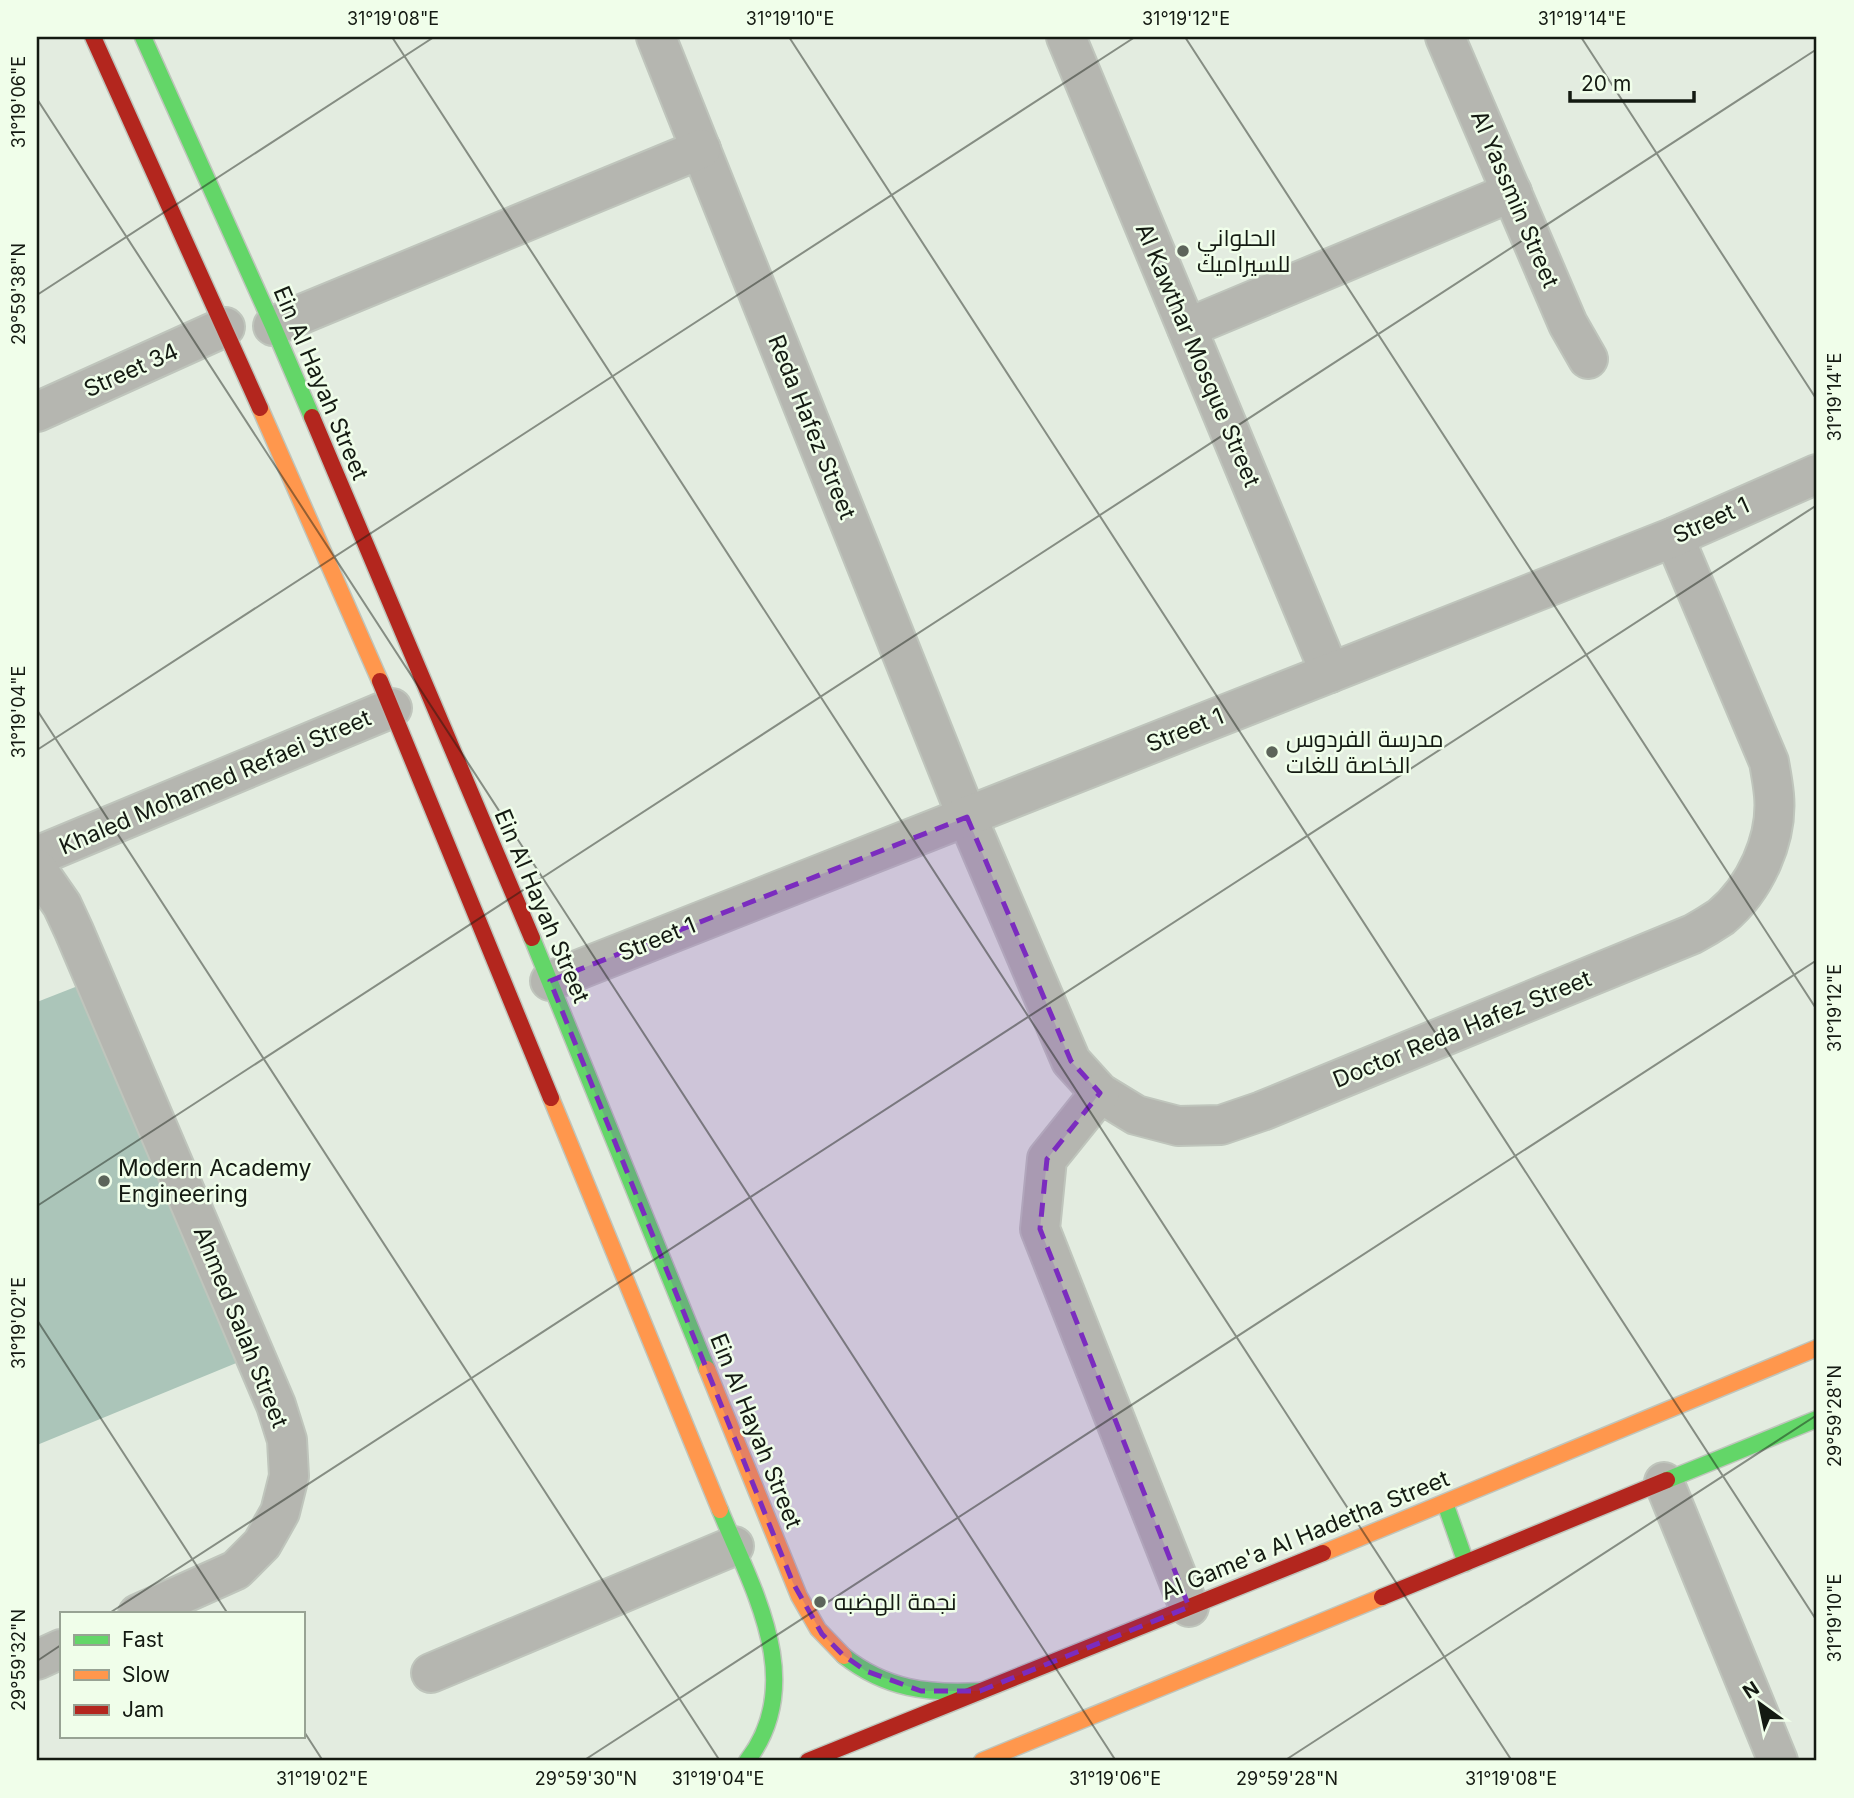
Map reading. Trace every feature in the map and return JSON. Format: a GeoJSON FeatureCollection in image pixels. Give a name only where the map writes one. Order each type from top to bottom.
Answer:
{"type":"FeatureCollection","features":[{"type":"Feature","properties":{"kind":"street"},"geometry":{"type":"LineString","coordinates":[[93,37],[225,327],[393,708],[767,1631],[774,1663],[774,1695],[767,1727],[747,1761]]}},
{"type":"Feature","properties":{"kind":"street","name":"Ein Al Hayah Street"},"geometry":{"type":"LineString","coordinates":[[143,37],[273,326],[550,981],[805,1609],[822,1634],[843,1655],[866,1671],[893,1684],[950,1694],[980,1691]]}},
{"type":"Feature","properties":{"kind":"street","name":"Reda Hafez Street"},"geometry":{"type":"LineString","coordinates":[[656,37],[967,817]]}},
{"type":"Feature","properties":{"kind":"street","name":"Al Kawthar Mosque Street"},"geometry":{"type":"LineString","coordinates":[[1066,37],[1330,673]]}},
{"type":"Feature","properties":{"kind":"street","name":"Al Yassmin Street"},"geometry":{"type":"LineString","coordinates":[[1445,37],[1568,324],[1588,359]]}},
{"type":"Feature","properties":{"kind":"street"},"geometry":{"type":"LineString","coordinates":[[273,326],[701,149]]}},
{"type":"Feature","properties":{"kind":"street"},"geometry":{"type":"LineString","coordinates":[[1187,328],[1512,192]]}},
{"type":"Feature","properties":{"kind":"street","name":"Street 34"},"geometry":{"type":"LineString","coordinates":[[37,412],[225,327]]}},
{"type":"Feature","properties":{"kind":"street","name":"Street 1"},"geometry":{"type":"LineString","coordinates":[[550,981],[1674,537],[1817,474]]}},
{"type":"Feature","properties":{"kind":"street","name":"Doctor Reda Hafez Street"},"geometry":{"type":"LineString","coordinates":[[967,817],[1071,1061],[1100,1093],[1136,1115],[1178,1126],[1221,1125],[1262,1111],[1693,934],[1721,916],[1745,891],[1762,862],[1772,830],[1774,796],[1769,762],[1674,537]]}},
{"type":"Feature","properties":{"kind":"street","name":"Khaled Mohamed Refaei Street"},"geometry":{"type":"LineString","coordinates":[[37,856],[393,708]]}},
{"type":"Feature","properties":{"kind":"street","name":"Ahmed Salah Street"},"geometry":{"type":"LineString","coordinates":[[37,869],[62,905],[74,931],[276,1405],[287,1440],[289,1476],[280,1512],[262,1544],[236,1570],[142,1612]]}},
{"type":"Feature","properties":{"kind":"street"},"geometry":{"type":"LineString","coordinates":[[1100,1093],[1046,1159],[1040,1229],[1189,1607]]}},
{"type":"Feature","properties":{"kind":"street","name":"Al Game'a Al Hadetha Street"},"geometry":{"type":"LineString","coordinates":[[808,1761],[1446,1503],[1817,1348]]}},
{"type":"Feature","properties":{"kind":"street"},"geometry":{"type":"LineString","coordinates":[[982,1761],[1817,1419]]}},
{"type":"Feature","properties":{"kind":"street"},"geometry":{"type":"LineString","coordinates":[[1664,1482],[1779,1761]]}},
{"type":"Feature","properties":{"kind":"street"},"geometry":{"type":"LineString","coordinates":[[1446,1503],[1466,1563]]}},
{"type":"Feature","properties":{"kind":"street"},"geometry":{"type":"LineString","coordinates":[[431,1673],[734,1546]]}},
{"type":"Feature","properties":{"kind":"street"},"geometry":{"type":"LineString","coordinates":[[37,1660],[60,1649]]}},
{"type":"Feature","properties":{"kind":"highlighted area"},"geometry":{"type":"Polygon","coordinates":[[[967,817],[1071,1061],[1100,1093],[1047,1159],[1040,1229],[1189,1607],[980,1691],[921,1691],[866,1671],[843,1655],[822,1634],[793,1583],[550,981],[967,817]]]}},
{"type":"Feature","properties":{"kind":"building","name":"Modern Academy Engineering"},"geometry":{"type":"Polygon","coordinates":[[[88,982],[246,1359],[37,1445],[37,1002],[88,982]]]}},
{"type":"Feature","properties":{"kind":"traffic: fast"},"geometry":{"type":"LineString","coordinates":[[143,37],[312,417]]}},
{"type":"Feature","properties":{"kind":"traffic: fast"},"geometry":{"type":"LineString","coordinates":[[532,938],[707,1369]]}},
{"type":"Feature","properties":{"kind":"traffic: fast"},"geometry":{"type":"LineString","coordinates":[[1667,1480],[1817,1419]]}},
{"type":"Feature","properties":{"kind":"traffic: fast"},"geometry":{"type":"LineString","coordinates":[[1445,1503],[1466,1563]]}},
{"type":"Feature","properties":{"kind":"traffic: fast"},"geometry":{"type":"LineString","coordinates":[[720,1510],[759,1603],[774,1667],[773,1699],[765,1731],[747,1761]]}},
{"type":"Feature","properties":{"kind":"traffic: fast"},"geometry":{"type":"LineString","coordinates":[[844,1656],[876,1676],[908,1687],[980,1691]]}},
{"type":"Feature","properties":{"kind":"traffic: slow"},"geometry":{"type":"LineString","coordinates":[[260,408],[380,681]]}},
{"type":"Feature","properties":{"kind":"traffic: slow"},"geometry":{"type":"LineString","coordinates":[[551,1098],[720,1510]]}},
{"type":"Feature","properties":{"kind":"traffic: slow"},"geometry":{"type":"LineString","coordinates":[[1323,1553],[1817,1348]]}},
{"type":"Feature","properties":{"kind":"traffic: slow"},"geometry":{"type":"LineString","coordinates":[[707,1369],[799,1596],[818,1629],[844,1656]]}},
{"type":"Feature","properties":{"kind":"traffic: slow"},"geometry":{"type":"LineString","coordinates":[[982,1761],[1382,1597]]}},
{"type":"Feature","properties":{"kind":"traffic: jam"},"geometry":{"type":"LineString","coordinates":[[93,37],[260,408]]}},
{"type":"Feature","properties":{"kind":"traffic: jam"},"geometry":{"type":"LineString","coordinates":[[312,417],[532,938]]}},
{"type":"Feature","properties":{"kind":"traffic: jam"},"geometry":{"type":"LineString","coordinates":[[380,681],[551,1098]]}},
{"type":"Feature","properties":{"kind":"traffic: jam"},"geometry":{"type":"LineString","coordinates":[[1382,1597],[1667,1480]]}},
{"type":"Feature","properties":{"kind":"traffic: jam"},"geometry":{"type":"LineString","coordinates":[[808,1761],[1323,1553]]}},
{"type":"Feature","properties":{"kind":"place","name":"الحلواني للسيراميك"},"geometry":{"type":"Point","coordinates":[1183,251]}},
{"type":"Feature","properties":{"kind":"place","name":"مدرسة الفردوس الخاصة للغات"},"geometry":{"type":"Point","coordinates":[1272,752]}},
{"type":"Feature","properties":{"kind":"place","name":"Modern Academy Engineering"},"geometry":{"type":"Point","coordinates":[104,1181]}},
{"type":"Feature","properties":{"kind":"place","name":"نجمة الهضبه"},"geometry":{"type":"Point","coordinates":[820,1602]}}]}
